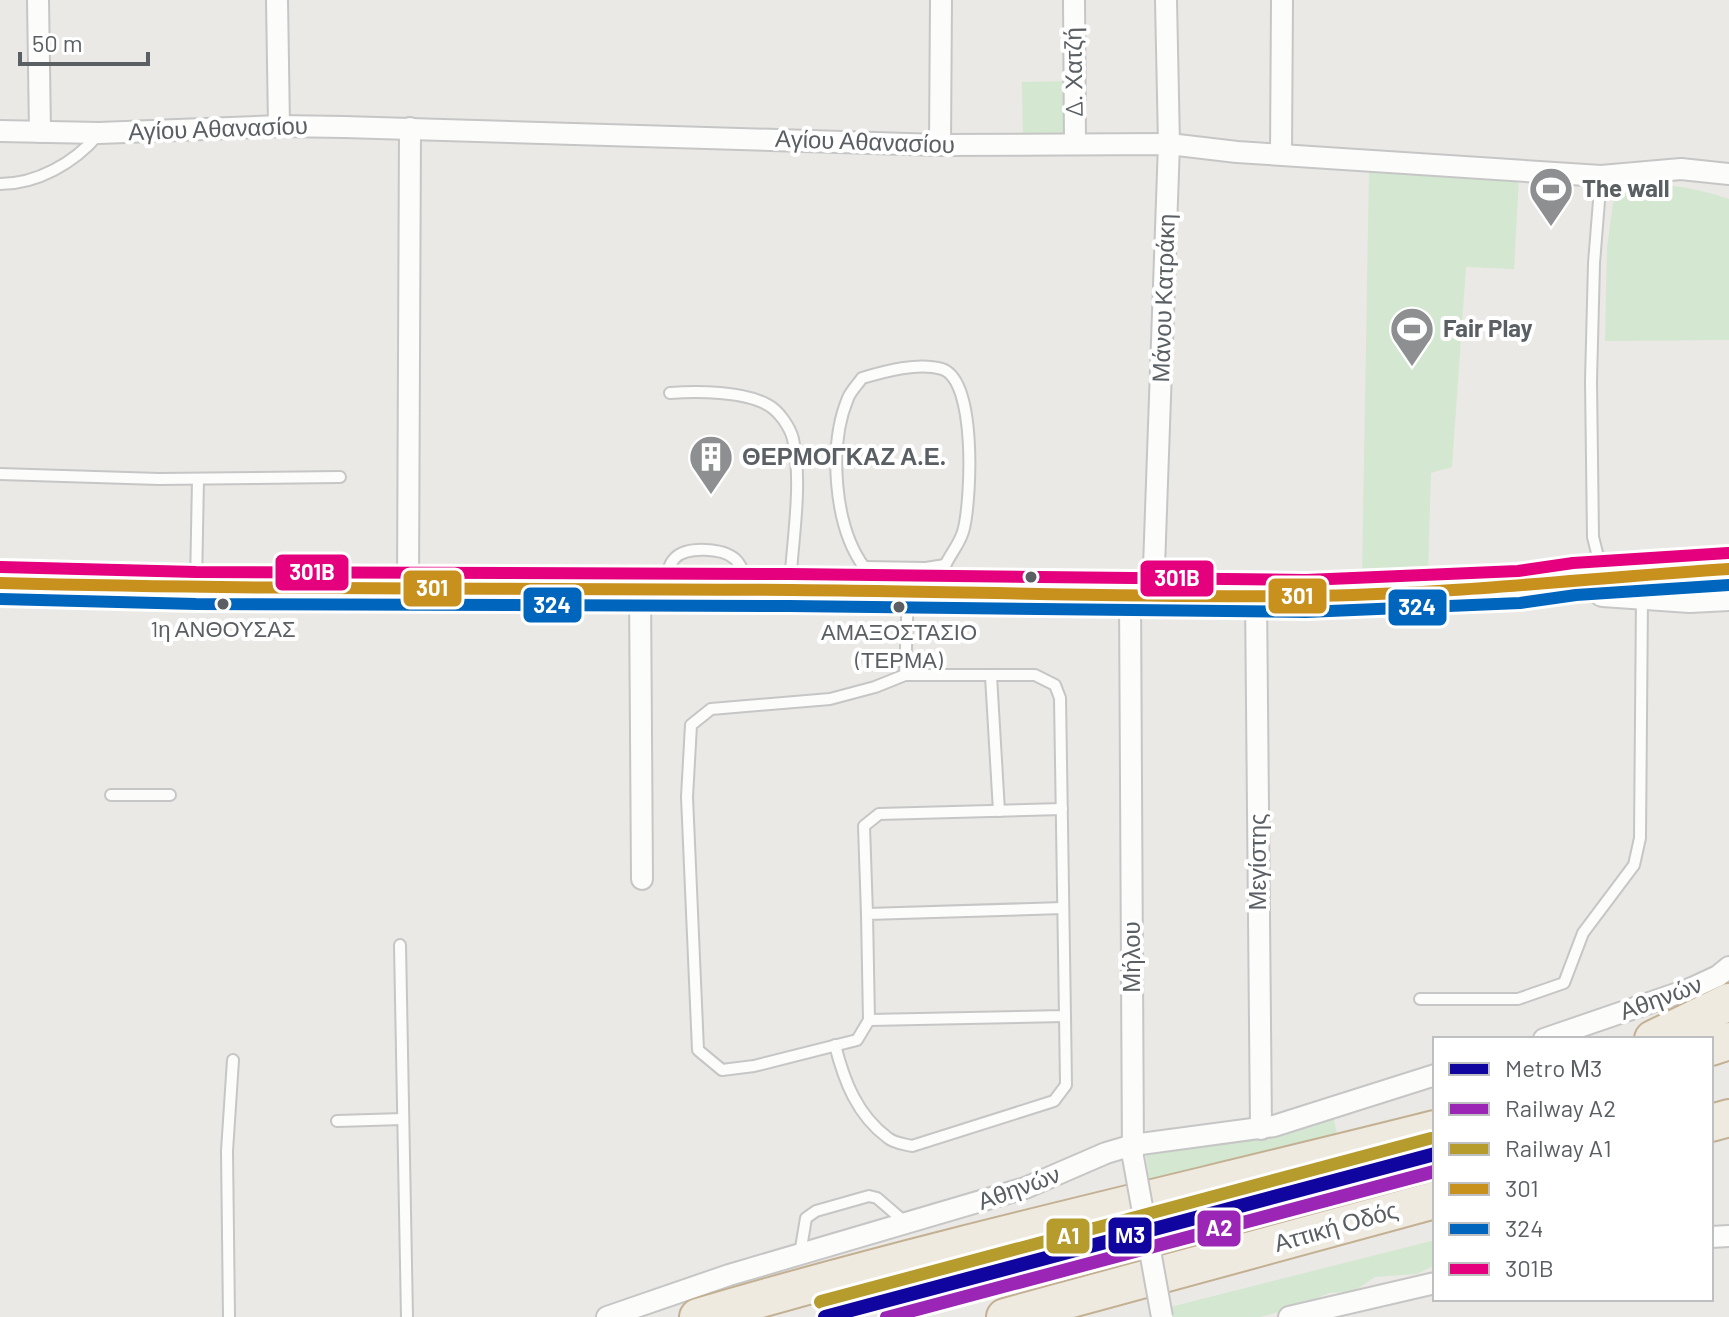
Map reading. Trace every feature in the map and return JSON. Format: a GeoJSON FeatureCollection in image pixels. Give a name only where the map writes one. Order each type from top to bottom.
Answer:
{"type":"FeatureCollection","features":[{"type":"Feature","properties":{"kind":"highway"},"geometry":{"type":"LineString","coordinates":[[1657,1037],[1729,1002]]}},
{"type":"Feature","properties":{"kind":"highway"},"geometry":{"type":"LineString","coordinates":[[1244,1177],[1297,1157],[1433,1116]]}},
{"type":"Feature","properties":{"kind":"highway"},"geometry":{"type":"LineString","coordinates":[[698,1317],[982,1239],[1433,1130]]}},
{"type":"Feature","properties":{"kind":"highway","name":"Αττική Οδός"},"geometry":{"type":"LineString","coordinates":[[1005,1317],[1433,1201]]}},
{"type":"Feature","properties":{"kind":"street"},"geometry":{"type":"LineString","coordinates":[[38,0],[40,132]]}},
{"type":"Feature","properties":{"kind":"street"},"geometry":{"type":"LineString","coordinates":[[277,0],[279,126]]}},
{"type":"Feature","properties":{"kind":"street"},"geometry":{"type":"LineString","coordinates":[[940,145],[941,0]]}},
{"type":"Feature","properties":{"kind":"street","name":"Δ. Χατζή"},"geometry":{"type":"LineString","coordinates":[[1074,0],[1075,144]]}},
{"type":"Feature","properties":{"kind":"street","name":"Μάνου Κατράκη"},"geometry":{"type":"LineString","coordinates":[[1142,595],[1169,144],[1166,0]]}},
{"type":"Feature","properties":{"kind":"street"},"geometry":{"type":"LineString","coordinates":[[1281,154],[1282,0]]}},
{"type":"Feature","properties":{"kind":"street","name":"Αγίου Αθανασίου"},"geometry":{"type":"LineString","coordinates":[[0,131],[99,133],[279,126],[940,145],[1169,144],[1601,176],[1681,169],[1729,174]]}},
{"type":"Feature","properties":{"kind":"street"},"geometry":{"type":"LineString","coordinates":[[408,588],[410,128]]}},
{"type":"Feature","properties":{"kind":"street"},"geometry":{"type":"LineString","coordinates":[[0,583],[196,588],[922,591],[1256,596],[1363,595],[1519,587],[1603,577],[1729,569]]}},
{"type":"Feature","properties":{"kind":"street"},"geometry":{"type":"LineString","coordinates":[[1519,587],[1541,591],[1690,598],[1729,596]]}},
{"type":"Feature","properties":{"kind":"street"},"geometry":{"type":"LineString","coordinates":[[642,879],[653,590]]}},
{"type":"Feature","properties":{"kind":"street","name":"Μήλου"},"geometry":{"type":"LineString","coordinates":[[1142,595],[1133,1151],[1162,1317]]}},
{"type":"Feature","properties":{"kind":"street","name":"Μεγίστης"},"geometry":{"type":"LineString","coordinates":[[1256,596],[1261,1129]]}},
{"type":"Feature","properties":{"kind":"street","name":"Αθηνών"},"geometry":{"type":"LineString","coordinates":[[1550,1037],[1690,989],[1729,967]]}},
{"type":"Feature","properties":{"kind":"street","name":"Αθηνών"},"geometry":{"type":"LineString","coordinates":[[607,1317],[729,1275],[1025,1188],[1106,1153],[1261,1129],[1433,1076]]}},
{"type":"Feature","properties":{"kind":"street"},"geometry":{"type":"LineString","coordinates":[[1289,1317],[1433,1283]]}},
{"type":"Feature","properties":{"kind":"lane"},"geometry":{"type":"LineString","coordinates":[[0,184],[21,184],[42,177],[85,150],[99,133]]}},
{"type":"Feature","properties":{"kind":"lane"},"geometry":{"type":"LineString","coordinates":[[1601,176],[1594,263],[1591,381],[1593,537],[1603,577]]}},
{"type":"Feature","properties":{"kind":"lane"},"geometry":{"type":"LineString","coordinates":[[864,567],[852,550],[844,529],[838,479],[837,433],[848,396],[862,378],[917,367],[944,370],[958,383],[966,415],[970,466],[964,527],[959,545],[922,591],[905,675]]}},
{"type":"Feature","properties":{"kind":"lane"},"geometry":{"type":"LineString","coordinates":[[670,393],[725,393],[768,405],[784,420],[792,436],[795,456],[789,590]]}},
{"type":"Feature","properties":{"kind":"lane"},"geometry":{"type":"LineString","coordinates":[[0,474],[198,479],[340,477]]}},
{"type":"Feature","properties":{"kind":"lane"},"geometry":{"type":"LineString","coordinates":[[196,588],[198,479]]}},
{"type":"Feature","properties":{"kind":"lane"},"geometry":{"type":"LineString","coordinates":[[653,590],[676,557],[690,551],[719,551],[735,558],[743,571],[748,590]]}},
{"type":"Feature","properties":{"kind":"lane"},"geometry":{"type":"LineString","coordinates":[[838,591],[864,567],[926,568],[945,565]]}},
{"type":"Feature","properties":{"kind":"lane"},"geometry":{"type":"LineString","coordinates":[[1420,999],[1518,999],[1564,983],[1583,933],[1634,865],[1640,838],[1642,595]]}},
{"type":"Feature","properties":{"kind":"lane"},"geometry":{"type":"LineString","coordinates":[[835,1045],[844,1081],[861,1110],[889,1140],[912,1146],[1054,1101],[1066,1085],[1062,809],[1060,698],[1055,685],[1035,675],[905,675],[830,699],[711,709],[691,725],[687,797],[698,1050],[722,1070],[754,1066],[835,1045],[857,1040],[869,1020],[864,826],[879,814],[1062,809]]}},
{"type":"Feature","properties":{"kind":"lane"},"geometry":{"type":"LineString","coordinates":[[991,676],[999,811]]}},
{"type":"Feature","properties":{"kind":"lane"},"geometry":{"type":"LineString","coordinates":[[111,795],[170,795]]}},
{"type":"Feature","properties":{"kind":"lane"},"geometry":{"type":"LineString","coordinates":[[867,914],[1063,908]]}},
{"type":"Feature","properties":{"kind":"lane"},"geometry":{"type":"LineString","coordinates":[[400,945],[407,1317]]}},
{"type":"Feature","properties":{"kind":"lane"},"geometry":{"type":"LineString","coordinates":[[869,1020],[1065,1016]]}},
{"type":"Feature","properties":{"kind":"lane"},"geometry":{"type":"LineString","coordinates":[[229,1317],[227,1151],[233,1060]]}},
{"type":"Feature","properties":{"kind":"lane"},"geometry":{"type":"LineString","coordinates":[[337,1121],[403,1119]]}},
{"type":"Feature","properties":{"kind":"lane"},"geometry":{"type":"LineString","coordinates":[[800,1254],[806,1218],[816,1211],[869,1196],[877,1198],[908,1224]]}},
{"type":"Feature","properties":{"kind":"green space"},"geometry":{"type":"Polygon","coordinates":[[[1068,81],[1071,150],[1023,149],[1022,82],[1068,81]]]}},
{"type":"Feature","properties":{"kind":"green space","name":"Fair Play"},"geometry":{"type":"Polygon","coordinates":[[[1369,171],[1519,177],[1514,269],[1466,267],[1452,467],[1431,473],[1428,575],[1362,575],[1369,171]]]}},
{"type":"Feature","properties":{"kind":"green space"},"geometry":{"type":"Polygon","coordinates":[[[1616,181],[1673,186],[1729,199],[1729,340],[1605,341],[1607,248],[1616,181]]]}},
{"type":"Feature","properties":{"kind":"green space"},"geometry":{"type":"Polygon","coordinates":[[[1334,1119],[1337,1134],[1149,1181],[1146,1155],[1277,1136],[1334,1119]]]}},
{"type":"Feature","properties":{"kind":"green space"},"geometry":{"type":"Polygon","coordinates":[[[1433,1241],[1433,1266],[1417,1274],[1375,1277],[1354,1291],[1329,1293],[1298,1307],[1260,1317],[1172,1317],[1170,1307],[1433,1241]]]}},
{"type":"Feature","properties":{"kind":"metro line","name":"Μ3"},"geometry":{"type":"LineString","coordinates":[[825,1317],[1433,1155]]}},
{"type":"Feature","properties":{"kind":"rail line","name":"A1"},"geometry":{"type":"LineString","coordinates":[[821,1302],[1431,1139]]}},
{"type":"Feature","properties":{"kind":"rail line","name":"A2"},"geometry":{"type":"LineString","coordinates":[[887,1317],[1433,1172]]}},
{"type":"Feature","properties":{"kind":"transit line","name":"301B"},"geometry":{"type":"LineString","coordinates":[[0,567],[196,572],[1306,580],[1518,571],[1573,563],[1728,553]]}},
{"type":"Feature","properties":{"kind":"transit line","name":"301"},"geometry":{"type":"LineString","coordinates":[[0,583],[1304,596],[1463,589],[1729,569]]}},
{"type":"Feature","properties":{"kind":"transit line","name":"324"},"geometry":{"type":"LineString","coordinates":[[0,599],[196,604],[1306,612],[1520,603],[1576,595],[1729,585]]}},
{"type":"Feature","properties":{"kind":"place","name":"The wall"},"geometry":{"type":"Point","coordinates":[1551,228]}},
{"type":"Feature","properties":{"kind":"place","name":"Fair Play"},"geometry":{"type":"Point","coordinates":[1412,368]}},
{"type":"Feature","properties":{"kind":"place","name":"ΘΕΡΜΟΓΚΑΖ Α.Ε."},"geometry":{"type":"Point","coordinates":[711,496]}},
{"type":"Feature","properties":{"kind":"place","name":"1η ΑΝΘΟΥΣΑΣ"},"geometry":{"type":"Point","coordinates":[223,604]}},
{"type":"Feature","properties":{"kind":"place","name":"ΑΜΑΞΟΣΤΑΣΙΟ (ΤΕΡΜΑ)"},"geometry":{"type":"Point","coordinates":[899,607]}}]}
